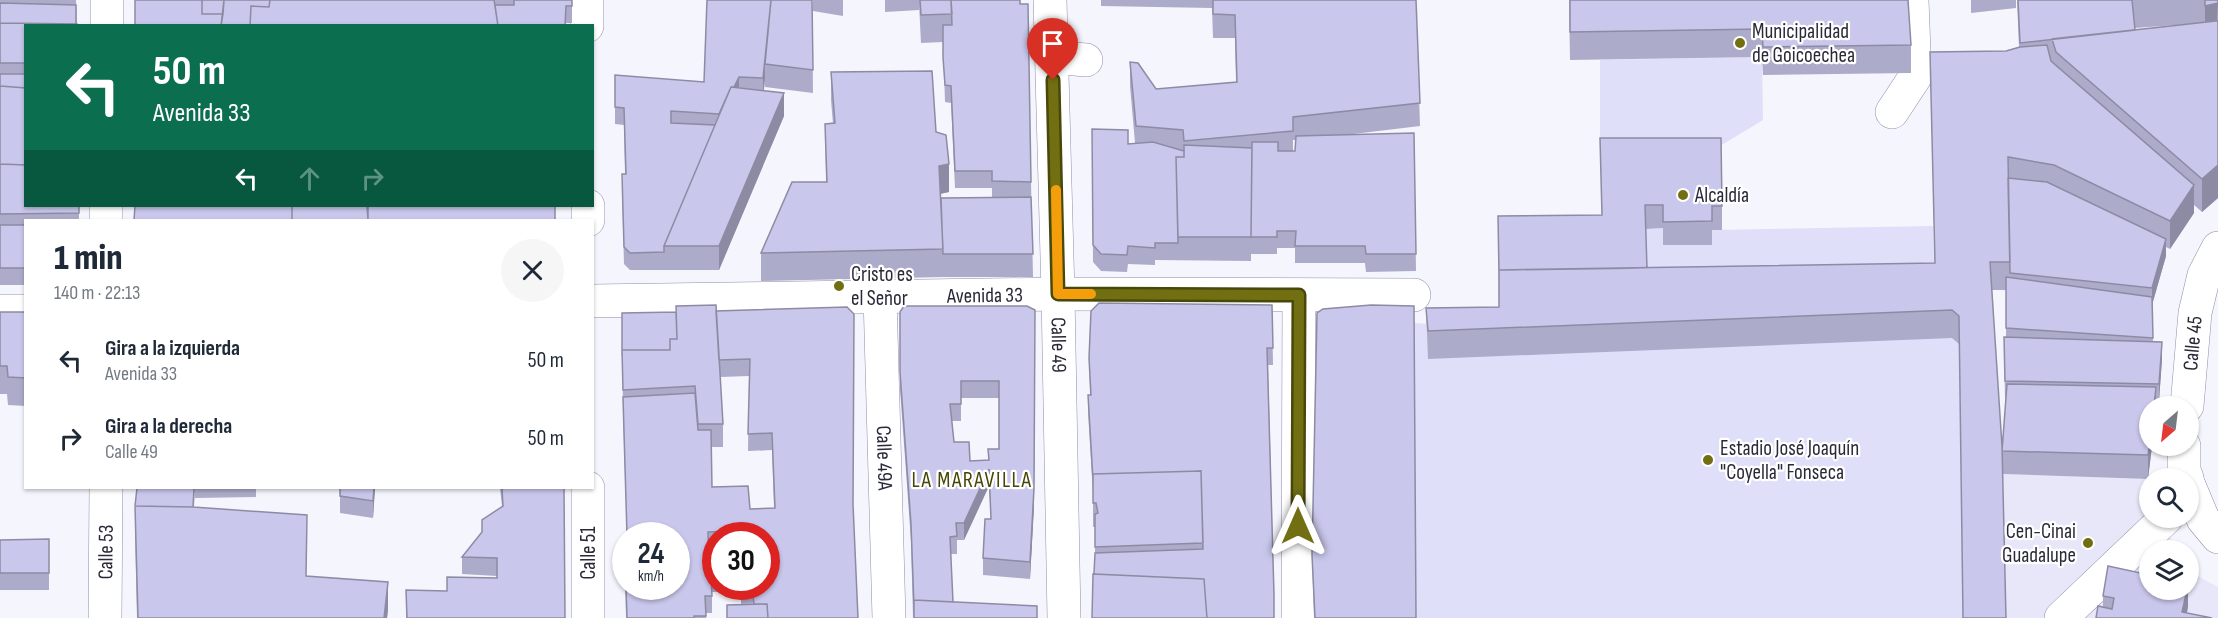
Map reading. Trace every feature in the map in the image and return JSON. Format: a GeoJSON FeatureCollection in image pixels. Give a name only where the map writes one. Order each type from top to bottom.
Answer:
{"type":"FeatureCollection","features":[{"type":"Feature","properties":{"kind":"street"},"geometry":{"type":"LineString","coordinates":[[107,0],[107,24]]}},
{"type":"Feature","properties":{"kind":"street"},"geometry":{"type":"LineString","coordinates":[[587,0],[587,24]]}},
{"type":"Feature","properties":{"kind":"street","name":"Calle 49"},"geometry":{"type":"LineString","coordinates":[[1050,0],[1064,618]]}},
{"type":"Feature","properties":{"kind":"street"},"geometry":{"type":"LineString","coordinates":[[1892,112],[1915,77],[1912,0]]}},
{"type":"Feature","properties":{"kind":"street"},"geometry":{"type":"LineString","coordinates":[[1053,57],[1086,60]]}},
{"type":"Feature","properties":{"kind":"street","name":"Calle 45"},"geometry":{"type":"LineString","coordinates":[[2188,396],[2195,313],[2204,275],[2218,248]]}},
{"type":"Feature","properties":{"kind":"street","name":"Avenida 33"},"geometry":{"type":"LineString","coordinates":[[594,301],[1058,294],[1414,295]]}},
{"type":"Feature","properties":{"kind":"street"},"geometry":{"type":"LineString","coordinates":[[1298,618],[1299,295]]}},
{"type":"Feature","properties":{"kind":"street","name":"Calle 49A"},"geometry":{"type":"LineString","coordinates":[[880,296],[889,618]]}},
{"type":"Feature","properties":{"kind":"street"},"geometry":{"type":"LineString","coordinates":[[0,311],[24,310]]}},
{"type":"Feature","properties":{"kind":"street","name":"Calle 53"},"geometry":{"type":"LineString","coordinates":[[105,618],[106,489]]}},
{"type":"Feature","properties":{"kind":"street","name":"Calle 51"},"geometry":{"type":"LineString","coordinates":[[588,489],[588,618]]}},
{"type":"Feature","properties":{"kind":"street"},"geometry":{"type":"LineString","coordinates":[[2061,618],[2156,528]]}},
{"type":"Feature","properties":{"kind":"shaded area"},"geometry":{"type":"Polygon","coordinates":[[[1762,57],[1763,120],[1720,146],[1644,160],[1600,161],[1600,60],[1762,57]]]}},
{"type":"Feature","properties":{"kind":"shaded area","name":"Estadio José Joaquín \"Coyella\" Fonseca"},"geometry":{"type":"Polygon","coordinates":[[[1933,226],[1935,291],[1990,290],[2005,618],[1416,618],[1414,323],[1498,329],[1645,229],[1663,228],[1663,245],[1712,230],[1933,226]]]}},
{"type":"Feature","properties":{"kind":"shaded area","name":"Cen-Cinai Guadalupe"},"geometry":{"type":"Polygon","coordinates":[[[2002,474],[2139,479],[2139,528],[2161,528],[2172,540],[2139,540],[2139,600],[2199,600],[2199,577],[2218,587],[2218,618],[2005,618],[2002,474]]]}},
{"type":"Feature","properties":{"kind":"building"},"geometry":{"type":"Polygon","coordinates":[[[135,0],[202,0],[202,14],[223,14],[221,24],[135,24],[135,0]]]}},
{"type":"Feature","properties":{"kind":"building"},"geometry":{"type":"Polygon","coordinates":[[[202,0],[224,0],[223,14],[202,14],[202,0]]]}},
{"type":"Feature","properties":{"kind":"building"},"geometry":{"type":"Polygon","coordinates":[[[224,0],[270,0],[269,7],[251,6],[250,24],[221,24],[224,0]]]}},
{"type":"Feature","properties":{"kind":"building"},"geometry":{"type":"Polygon","coordinates":[[[270,0],[494,0],[498,24],[250,24],[251,6],[269,7],[270,0]]]}},
{"type":"Feature","properties":{"kind":"building"},"geometry":{"type":"Polygon","coordinates":[[[514,0],[572,0],[572,6],[566,6],[565,24],[498,24],[495,5],[514,5],[514,0]]]}},
{"type":"Feature","properties":{"kind":"building"},"geometry":{"type":"Polygon","coordinates":[[[707,0],[771,0],[763,78],[739,77],[734,87],[731,87],[719,114],[671,111],[671,123],[715,125],[664,246],[664,252],[630,253],[624,247],[622,174],[626,174],[624,108],[615,107],[615,75],[704,82],[707,0]]]}},
{"type":"Feature","properties":{"kind":"building"},"geometry":{"type":"Polygon","coordinates":[[[771,0],[812,0],[813,70],[765,64],[771,0]]]}},
{"type":"Feature","properties":{"kind":"building"},"geometry":{"type":"Polygon","coordinates":[[[920,0],[951,0],[952,14],[921,15],[920,0]]]}},
{"type":"Feature","properties":{"kind":"building"},"geometry":{"type":"Polygon","coordinates":[[[951,0],[1020,0],[1020,4],[1028,4],[1031,182],[992,181],[992,171],[955,171],[951,86],[945,85],[943,57],[943,25],[952,25],[951,0]]]}},
{"type":"Feature","properties":{"kind":"building"},"geometry":{"type":"Polygon","coordinates":[[[1213,0],[1416,0],[1420,103],[1293,117],[1293,131],[1184,141],[1183,130],[1136,126],[1130,62],[1138,63],[1156,89],[1237,82],[1235,15],[1213,14],[1213,0]]]}},
{"type":"Feature","properties":{"kind":"building"},"geometry":{"type":"Polygon","coordinates":[[[1570,0],[1908,0],[1911,45],[1763,47],[1762,29],[1570,32],[1570,0]]]}},
{"type":"Feature","properties":{"kind":"building"},"geometry":{"type":"Polygon","coordinates":[[[2018,0],[2132,0],[2135,30],[2020,43],[2018,0]]]}},
{"type":"Feature","properties":{"kind":"building"},"geometry":{"type":"Polygon","coordinates":[[[2205,0],[2218,0],[2218,3],[2205,6],[2205,0]]]}},
{"type":"Feature","properties":{"kind":"building"},"geometry":{"type":"Polygon","coordinates":[[[0,3],[76,5],[76,24],[0,23],[0,3]]]}},
{"type":"Feature","properties":{"kind":"building"},"geometry":{"type":"Polygon","coordinates":[[[2218,21],[2218,165],[2202,179],[2056,52],[2052,39],[2218,21]]]}},
{"type":"Feature","properties":{"kind":"building"},"geometry":{"type":"Polygon","coordinates":[[[0,23],[77,24],[24,24],[24,63],[0,63],[0,23]]]}},
{"type":"Feature","properties":{"kind":"building"},"geometry":{"type":"Polygon","coordinates":[[[2047,45],[2051,61],[2194,185],[2170,221],[2054,165],[2008,157],[2010,262],[1990,262],[2002,446],[2006,618],[1963,618],[1959,316],[1952,310],[1428,331],[1426,308],[1499,307],[1499,270],[1935,263],[1930,52],[2006,51],[2020,47],[2047,45]]]}},
{"type":"Feature","properties":{"kind":"building"},"geometry":{"type":"Polygon","coordinates":[[[932,71],[936,132],[946,135],[949,164],[939,166],[943,249],[761,253],[792,182],[827,182],[825,124],[835,123],[831,72],[932,71]]]}},
{"type":"Feature","properties":{"kind":"building"},"geometry":{"type":"Polygon","coordinates":[[[0,74],[24,74],[24,88],[0,86],[0,74]]]}},
{"type":"Feature","properties":{"kind":"building"},"geometry":{"type":"Polygon","coordinates":[[[0,86],[24,88],[24,165],[0,164],[0,86]]]}},
{"type":"Feature","properties":{"kind":"building"},"geometry":{"type":"Polygon","coordinates":[[[731,87],[784,93],[719,246],[664,246],[731,87]]]}},
{"type":"Feature","properties":{"kind":"building"},"geometry":{"type":"Polygon","coordinates":[[[1092,129],[1128,130],[1128,144],[1153,142],[1184,151],[1184,157],[1176,157],[1178,243],[1155,243],[1155,248],[1128,246],[1127,255],[1101,254],[1093,245],[1092,129]]]}},
{"type":"Feature","properties":{"kind":"building"},"geometry":{"type":"Polygon","coordinates":[[[1414,133],[1416,254],[1366,254],[1365,246],[1295,246],[1296,231],[1277,231],[1277,237],[1251,237],[1252,142],[1278,142],[1278,151],[1295,151],[1296,136],[1414,133]]]}},
{"type":"Feature","properties":{"kind":"building"},"geometry":{"type":"Polygon","coordinates":[[[1600,138],[1721,138],[1722,206],[1712,206],[1712,221],[1663,222],[1663,205],[1645,205],[1647,268],[1499,270],[1499,273],[1498,216],[1602,215],[1600,138]]]}},
{"type":"Feature","properties":{"kind":"building"},"geometry":{"type":"Polygon","coordinates":[[[1184,145],[1252,148],[1251,237],[1178,237],[1176,157],[1184,157],[1184,145]]]}},
{"type":"Feature","properties":{"kind":"building"},"geometry":{"type":"Polygon","coordinates":[[[0,164],[24,165],[24,207],[79,207],[79,213],[0,214],[0,164]]]}},
{"type":"Feature","properties":{"kind":"building"},"geometry":{"type":"Polygon","coordinates":[[[2008,178],[2047,182],[2166,239],[2152,288],[2010,273],[2008,178]]]}},
{"type":"Feature","properties":{"kind":"building"},"geometry":{"type":"Polygon","coordinates":[[[1031,197],[1033,254],[943,254],[941,198],[1031,197]]]}},
{"type":"Feature","properties":{"kind":"building"},"geometry":{"type":"Polygon","coordinates":[[[135,207],[292,207],[292,219],[134,219],[135,207]]]}},
{"type":"Feature","properties":{"kind":"building"},"geometry":{"type":"Polygon","coordinates":[[[292,207],[367,207],[368,219],[292,219],[292,207]]]}},
{"type":"Feature","properties":{"kind":"building"},"geometry":{"type":"Polygon","coordinates":[[[368,207],[555,207],[555,219],[368,219],[368,207]]]}},
{"type":"Feature","properties":{"kind":"building"},"geometry":{"type":"Polygon","coordinates":[[[0,225],[24,225],[24,268],[0,268],[0,225]]]}},
{"type":"Feature","properties":{"kind":"building"},"geometry":{"type":"Polygon","coordinates":[[[2006,277],[2152,297],[2153,338],[2006,328],[2006,277]]]}},
{"type":"Feature","properties":{"kind":"building"},"geometry":{"type":"Polygon","coordinates":[[[1099,303],[1272,305],[1273,348],[1267,348],[1274,618],[1207,618],[1204,579],[1094,574],[1095,553],[1203,549],[1201,471],[1093,474],[1093,480],[1088,395],[1091,395],[1089,358],[1091,311],[1099,303]]]}},
{"type":"Feature","properties":{"kind":"building"},"geometry":{"type":"Polygon","coordinates":[[[716,305],[723,424],[698,424],[695,386],[623,390],[622,350],[670,350],[670,339],[677,339],[676,306],[716,305]]]}},
{"type":"Feature","properties":{"kind":"building"},"geometry":{"type":"Polygon","coordinates":[[[1371,305],[1414,306],[1416,618],[1315,618],[1312,555],[1317,313],[1323,309],[1371,305]]]}},
{"type":"Feature","properties":{"kind":"building"},"geometry":{"type":"Polygon","coordinates":[[[904,306],[1027,306],[1035,310],[1034,488],[1030,562],[983,558],[985,519],[991,519],[989,469],[964,523],[956,523],[957,536],[950,537],[953,602],[914,600],[914,607],[911,524],[900,372],[900,312],[904,306]],[[961,381],[961,404],[950,404],[954,442],[969,442],[970,461],[989,460],[988,449],[999,449],[999,381],[961,381]]]}},
{"type":"Feature","properties":{"kind":"building"},"geometry":{"type":"Polygon","coordinates":[[[847,307],[854,314],[853,504],[858,618],[768,618],[767,604],[754,604],[754,600],[780,600],[780,522],[702,522],[702,600],[705,600],[706,616],[627,618],[626,600],[690,600],[690,522],[627,522],[623,397],[695,393],[698,430],[711,430],[712,487],[748,486],[750,509],[775,508],[772,433],[748,434],[750,359],[719,360],[716,311],[847,307]]]}},
{"type":"Feature","properties":{"kind":"building"},"geometry":{"type":"Polygon","coordinates":[[[0,312],[24,312],[24,378],[8,377],[7,366],[0,366],[0,312]]]}},
{"type":"Feature","properties":{"kind":"building"},"geometry":{"type":"Polygon","coordinates":[[[676,312],[677,339],[670,339],[670,350],[622,350],[622,313],[676,312]]]}},
{"type":"Feature","properties":{"kind":"building"},"geometry":{"type":"Polygon","coordinates":[[[2004,337],[2162,342],[2159,384],[2005,381],[2004,337]]]}},
{"type":"Feature","properties":{"kind":"building"},"geometry":{"type":"Polygon","coordinates":[[[2007,384],[2156,387],[2155,396],[2139,396],[2139,455],[2002,451],[2007,384]]]}},
{"type":"Feature","properties":{"kind":"building"},"geometry":{"type":"Polygon","coordinates":[[[1201,471],[1203,543],[1095,547],[1095,514],[1098,513],[1096,503],[1093,503],[1093,474],[1201,471]]]}},
{"type":"Feature","properties":{"kind":"building"},"geometry":{"type":"Polygon","coordinates":[[[137,489],[194,489],[193,507],[135,506],[137,489]]]}},
{"type":"Feature","properties":{"kind":"building"},"geometry":{"type":"Polygon","coordinates":[[[340,489],[374,489],[373,501],[340,496],[340,489]]]}},
{"type":"Feature","properties":{"kind":"building"},"geometry":{"type":"Polygon","coordinates":[[[502,489],[564,489],[565,618],[407,618],[406,590],[447,591],[447,577],[497,578],[497,558],[462,557],[482,532],[482,520],[503,506],[502,489]]]}},
{"type":"Feature","properties":{"kind":"building"},"geometry":{"type":"Polygon","coordinates":[[[135,506],[193,507],[307,515],[306,576],[388,582],[384,618],[138,618],[135,506]]]}},
{"type":"Feature","properties":{"kind":"building"},"geometry":{"type":"Polygon","coordinates":[[[49,539],[49,573],[0,573],[0,540],[49,539]]]}},
{"type":"Feature","properties":{"kind":"building"},"geometry":{"type":"Polygon","coordinates":[[[2108,566],[2139,573],[2139,600],[2185,600],[2182,612],[2212,618],[2096,618],[2098,606],[2112,609],[2114,598],[2103,596],[2108,566]]]}},
{"type":"Feature","properties":{"kind":"building"},"geometry":{"type":"Polygon","coordinates":[[[1093,574],[1204,579],[1207,618],[1092,618],[1093,574]]]}},
{"type":"Feature","properties":{"kind":"building"},"geometry":{"type":"Polygon","coordinates":[[[914,600],[1037,606],[1037,618],[914,618],[914,600]]]}},
{"type":"Feature","properties":{"kind":"building"},"geometry":{"type":"Polygon","coordinates":[[[767,604],[768,618],[727,618],[727,605],[767,604]]]}},
{"type":"Feature","properties":{"kind":"slow traffic"},"geometry":{"type":"LineString","coordinates":[[1056,190],[1058,294],[1091,294]]}},
{"type":"Feature","properties":{"kind":"place","name":"Municipalidad de Goicoechea"},"geometry":{"type":"Point","coordinates":[1740,43]}},
{"type":"Feature","properties":{"kind":"place","name":"Alcaldía"},"geometry":{"type":"Point","coordinates":[1683,195]}},
{"type":"Feature","properties":{"kind":"place","name":"Cristo es el Señor"},"geometry":{"type":"Point","coordinates":[839,286]}},
{"type":"Feature","properties":{"kind":"place","name":"Estadio José Joaquín \"Coyella\" Fonseca"},"geometry":{"type":"Point","coordinates":[1708,460]}},
{"type":"Feature","properties":{"kind":"place","name":"Cen-Cinai Guadalupe"},"geometry":{"type":"Point","coordinates":[2088,543]}},
{"type":"Feature","properties":{"kind":"district","name":"LA MARAVILLA"},"geometry":{"type":"Point","coordinates":[972,480]}},
{"type":"Feature","properties":{"kind":"route"},"geometry":{"type":"LineString","coordinates":[[1053,80],[1058,294],[1299,295],[1298,526]]}}]}
